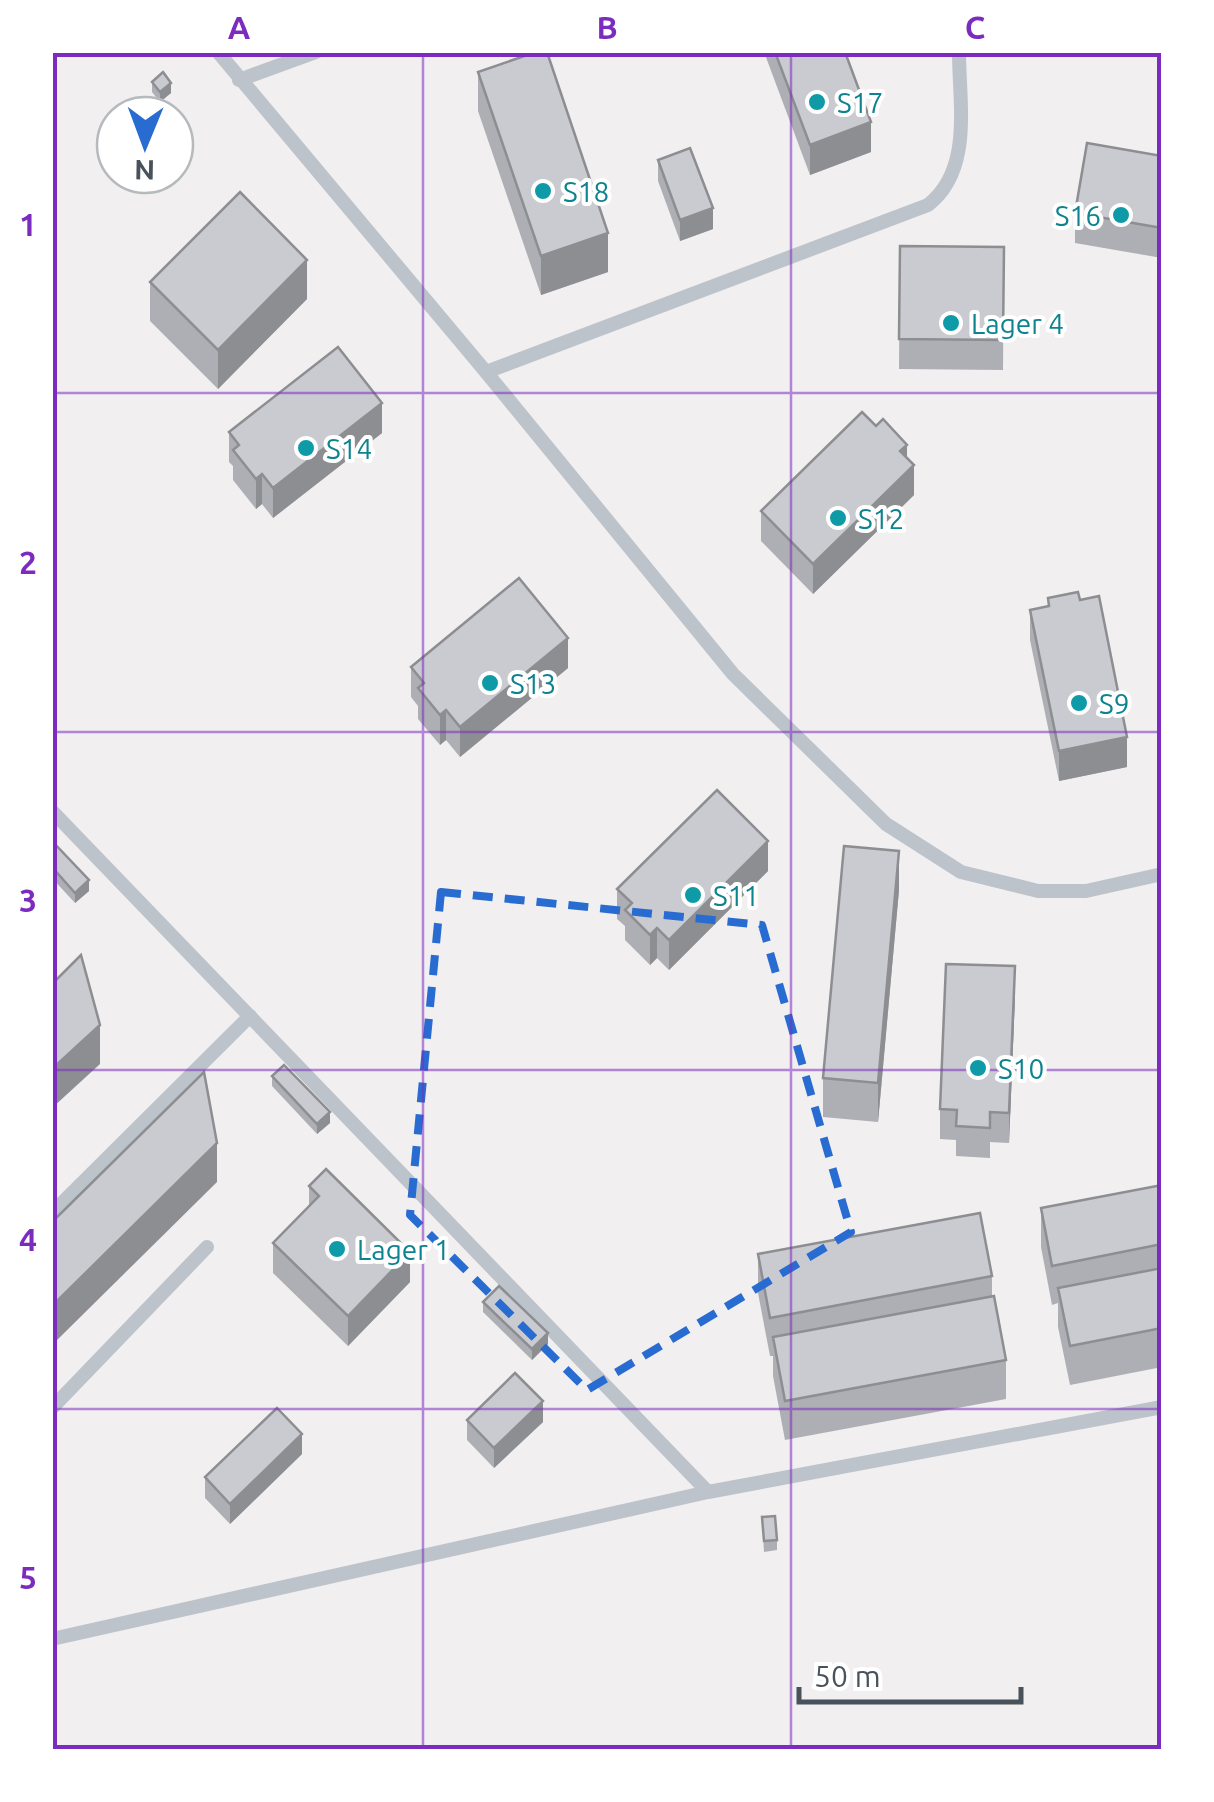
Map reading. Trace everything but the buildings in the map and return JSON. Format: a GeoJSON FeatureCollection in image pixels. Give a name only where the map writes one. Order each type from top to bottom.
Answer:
{"type":"FeatureCollection","features":[{"type":"Feature","properties":{"kind":"lane"},"geometry":{"type":"LineString","coordinates":[[218,52],[733,674],[886,824],[961,872],[1038,890],[1086,892],[1162,874]]}},
{"type":"Feature","properties":{"kind":"lane"},"geometry":{"type":"LineString","coordinates":[[240,80],[316,52]]}},
{"type":"Feature","properties":{"kind":"lane"},"geometry":{"type":"LineString","coordinates":[[486,372],[928,205],[947,186],[958,162],[959,52]]}},
{"type":"Feature","properties":{"kind":"lane"},"geometry":{"type":"LineString","coordinates":[[52,811],[708,1492]]}},
{"type":"Feature","properties":{"kind":"lane"},"geometry":{"type":"LineString","coordinates":[[52,1214],[250,1016]]}},
{"type":"Feature","properties":{"kind":"lane"},"geometry":{"type":"LineString","coordinates":[[52,1408],[206,1247]]}},
{"type":"Feature","properties":{"kind":"lane"},"geometry":{"type":"LineString","coordinates":[[52,1639],[708,1492],[1162,1408]]}},
{"type":"Feature","properties":{"kind":"highlighted area"},"geometry":{"type":"Polygon","coordinates":[[[441,892],[762,925],[851,1232],[587,1390],[410,1215],[441,892]]]}},
{"type":"Feature","properties":{"kind":"place","name":"S17"},"geometry":{"type":"Point","coordinates":[817,102]}},
{"type":"Feature","properties":{"kind":"place","name":"S18"},"geometry":{"type":"Point","coordinates":[543,191]}},
{"type":"Feature","properties":{"kind":"place","name":"S16"},"geometry":{"type":"Point","coordinates":[1121,215]}},
{"type":"Feature","properties":{"kind":"place","name":"Lager 4"},"geometry":{"type":"Point","coordinates":[951,323]}},
{"type":"Feature","properties":{"kind":"place","name":"S14"},"geometry":{"type":"Point","coordinates":[306,448]}},
{"type":"Feature","properties":{"kind":"place","name":"S12"},"geometry":{"type":"Point","coordinates":[838,518]}},
{"type":"Feature","properties":{"kind":"place","name":"S13"},"geometry":{"type":"Point","coordinates":[490,683]}},
{"type":"Feature","properties":{"kind":"place","name":"S9"},"geometry":{"type":"Point","coordinates":[1079,703]}},
{"type":"Feature","properties":{"kind":"place","name":"S11"},"geometry":{"type":"Point","coordinates":[693,895]}},
{"type":"Feature","properties":{"kind":"place","name":"S10"},"geometry":{"type":"Point","coordinates":[978,1068]}},
{"type":"Feature","properties":{"kind":"place","name":"Lager 1"},"geometry":{"type":"Point","coordinates":[337,1249]}}]}
